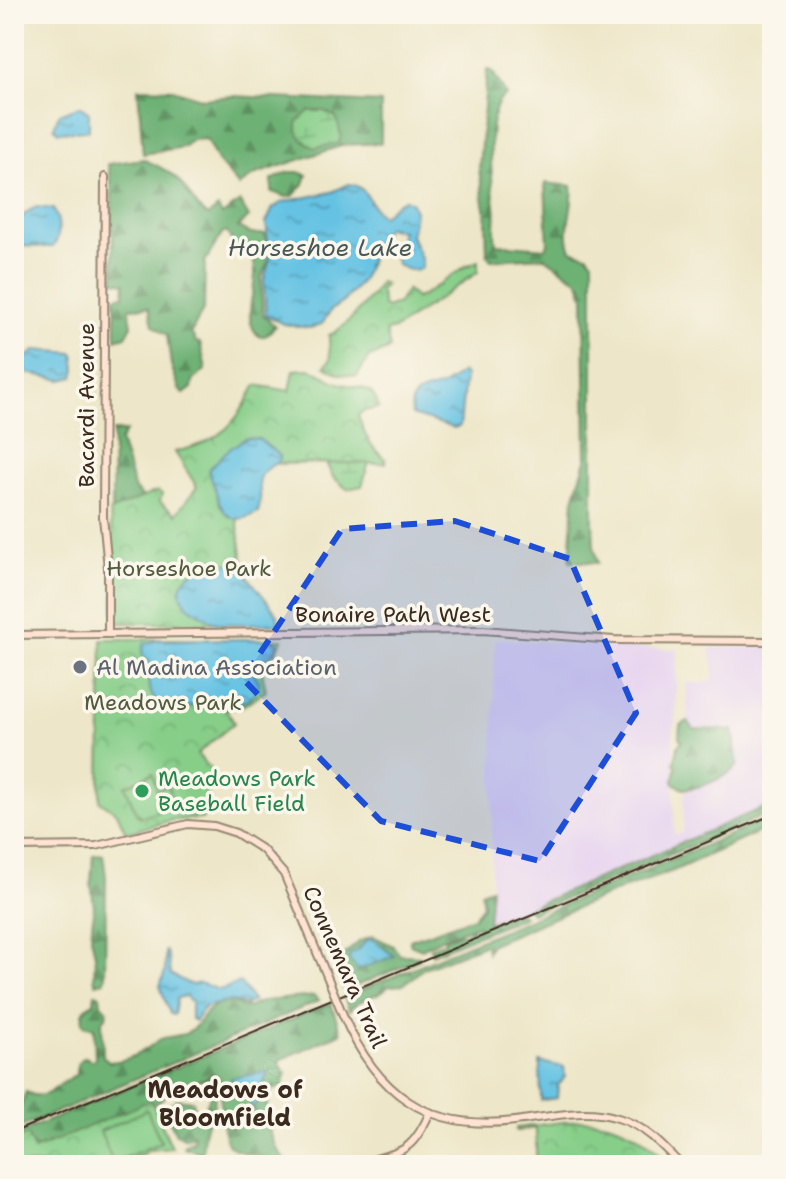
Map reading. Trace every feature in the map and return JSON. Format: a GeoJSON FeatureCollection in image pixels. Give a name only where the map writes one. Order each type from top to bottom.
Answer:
{"type":"FeatureCollection","features":[{"type":"Feature","properties":{"kind":"street","name":"Bacardi Avenue"},"geometry":{"type":"LineString","coordinates":[[105,177],[103,517],[108,568],[108,633]]}},
{"type":"Feature","properties":{"kind":"street","name":"Bonaire Path West"},"geometry":{"type":"LineString","coordinates":[[14,635],[483,630],[630,640],[772,641]]}},
{"type":"Feature","properties":{"kind":"street","name":"Connemara Trail"},"geometry":{"type":"LineString","coordinates":[[14,847],[102,845],[188,824],[214,826],[236,833],[263,850],[284,874],[360,1053],[377,1075],[406,1100],[449,1118],[482,1123],[580,1113],[607,1115],[645,1131],[681,1165]]}},
{"type":"Feature","properties":{"kind":"street"},"geometry":{"type":"LineString","coordinates":[[357,1165],[408,1147],[421,1132],[430,1112]]}},
{"type":"Feature","properties":{"kind":"highlighted area"},"geometry":{"type":"Polygon","coordinates":[[[455,521],[570,559],[636,713],[540,861],[381,821],[243,679],[342,529],[455,521]]]}},
{"type":"Feature","properties":{"kind":"shaded area"},"geometry":{"type":"Polygon","coordinates":[[[495,638],[620,648],[677,649],[673,730],[676,835],[683,832],[684,793],[737,768],[688,728],[686,682],[704,684],[713,680],[710,648],[772,647],[772,804],[488,924],[495,638]]]}},
{"type":"Feature","properties":{"kind":"green space"},"geometry":{"type":"Polygon","coordinates":[[[487,70],[492,71],[506,95],[494,114],[492,129],[496,244],[546,248],[545,183],[572,186],[568,226],[571,250],[588,255],[593,261],[593,522],[598,563],[570,561],[574,499],[586,460],[584,297],[579,281],[544,257],[491,260],[487,255],[486,217],[479,169],[487,70]]]}},
{"type":"Feature","properties":{"kind":"green space"},"geometry":{"type":"Polygon","coordinates":[[[138,88],[173,89],[203,99],[232,96],[381,103],[381,143],[344,145],[256,174],[239,186],[217,161],[206,139],[192,140],[183,147],[143,154],[138,88]]]}},
{"type":"Feature","properties":{"kind":"green space"},"geometry":{"type":"Polygon","coordinates":[[[309,111],[324,111],[336,117],[341,135],[339,143],[315,148],[300,137],[298,121],[309,111]]]}},
{"type":"Feature","properties":{"kind":"green space"},"geometry":{"type":"Polygon","coordinates":[[[143,159],[174,176],[208,216],[218,208],[222,215],[240,202],[249,217],[238,227],[251,234],[265,234],[270,258],[261,278],[263,315],[275,326],[267,335],[260,337],[250,318],[255,272],[253,261],[248,252],[237,251],[227,232],[223,232],[205,262],[204,308],[191,333],[200,343],[206,369],[184,394],[180,391],[171,365],[167,335],[153,325],[149,307],[129,308],[132,325],[126,336],[116,339],[115,297],[124,295],[125,283],[114,281],[108,164],[143,159]]]}},
{"type":"Feature","properties":{"kind":"green space"},"geometry":{"type":"Polygon","coordinates":[[[288,172],[307,175],[304,184],[293,196],[272,192],[272,180],[288,172]]]}},
{"type":"Feature","properties":{"kind":"green space"},"geometry":{"type":"Polygon","coordinates":[[[478,261],[478,272],[395,329],[386,331],[390,349],[369,357],[357,376],[339,374],[325,366],[330,360],[329,335],[357,312],[380,282],[385,285],[380,290],[383,306],[387,308],[398,303],[407,290],[416,298],[422,296],[478,261]]]}},
{"type":"Feature","properties":{"kind":"green space","name":"Horseshoe Park"},"geometry":{"type":"Polygon","coordinates":[[[310,369],[335,382],[364,389],[373,395],[379,408],[358,415],[368,440],[386,463],[230,464],[251,623],[114,623],[110,511],[157,491],[162,494],[160,502],[176,514],[197,487],[175,452],[204,443],[225,430],[256,385],[290,391],[294,370],[310,369]]]}},
{"type":"Feature","properties":{"kind":"green space"},"geometry":{"type":"Polygon","coordinates":[[[113,431],[126,431],[120,441],[135,490],[152,505],[112,510],[113,431]]]}},
{"type":"Feature","properties":{"kind":"green space"},"geometry":{"type":"Polygon","coordinates":[[[325,461],[369,462],[362,486],[347,489],[333,477],[325,461]]]}},
{"type":"Feature","properties":{"kind":"green space","name":"Meadows Park"},"geometry":{"type":"Polygon","coordinates":[[[102,639],[283,639],[273,658],[261,665],[266,691],[241,707],[226,708],[234,723],[197,754],[212,771],[203,819],[172,820],[126,833],[117,813],[100,801],[102,639]]]}},
{"type":"Feature","properties":{"kind":"green space"},"geometry":{"type":"Polygon","coordinates":[[[688,721],[694,729],[733,730],[738,765],[713,782],[683,789],[673,782],[677,765],[674,764],[682,740],[679,738],[680,725],[688,721]]]}},
{"type":"Feature","properties":{"kind":"green space","name":"Meadows Park Baseball Field"},"geometry":{"type":"Polygon","coordinates":[[[153,773],[157,790],[168,786],[175,805],[140,817],[125,786],[153,773]]]}},
{"type":"Feature","properties":{"kind":"green space"},"geometry":{"type":"Polygon","coordinates":[[[772,804],[772,812],[531,913],[528,908],[772,804]]]}},
{"type":"Feature","properties":{"kind":"green space"},"geometry":{"type":"Polygon","coordinates":[[[772,817],[772,826],[673,871],[491,944],[487,952],[486,944],[424,968],[403,985],[389,986],[349,1011],[344,997],[772,817]]]}},
{"type":"Feature","properties":{"kind":"green space"},"geometry":{"type":"Polygon","coordinates":[[[103,854],[106,877],[105,977],[103,982],[96,984],[91,937],[94,907],[91,883],[93,855],[103,854]]]}},
{"type":"Feature","properties":{"kind":"green space"},"geometry":{"type":"Polygon","coordinates":[[[491,888],[488,923],[518,912],[524,916],[432,954],[430,948],[444,943],[445,939],[480,927],[478,925],[449,935],[422,949],[410,944],[410,940],[474,917],[483,906],[481,892],[491,888]]]}},
{"type":"Feature","properties":{"kind":"green space"},"geometry":{"type":"Polygon","coordinates":[[[373,936],[393,946],[400,955],[420,956],[420,959],[351,988],[343,988],[339,972],[341,957],[360,941],[373,936]]]}},
{"type":"Feature","properties":{"kind":"green space"},"geometry":{"type":"Polygon","coordinates":[[[95,994],[100,995],[101,1004],[107,1010],[102,1021],[103,1056],[108,1062],[135,1056],[161,1039],[187,1033],[208,1011],[220,1004],[231,1001],[249,1007],[264,1001],[314,996],[319,1001],[14,1130],[14,1114],[19,1110],[26,1092],[47,1094],[76,1075],[81,1060],[86,1057],[91,1061],[95,1058],[94,1028],[84,1025],[83,1014],[94,1003],[95,994]]]}},
{"type":"Feature","properties":{"kind":"green space"},"geometry":{"type":"Polygon","coordinates":[[[331,1003],[341,1033],[282,1059],[279,1062],[286,1074],[283,1086],[273,1089],[269,1098],[269,1130],[278,1150],[291,1165],[242,1152],[229,1145],[222,1121],[219,1077],[214,1074],[207,1077],[213,1079],[217,1086],[213,1108],[219,1114],[217,1119],[208,1121],[206,1125],[202,1153],[184,1147],[193,1141],[194,1135],[186,1138],[176,1134],[164,1109],[177,1099],[193,1101],[195,1113],[202,1114],[212,1091],[205,1078],[168,1092],[159,1102],[37,1148],[14,1147],[14,1135],[331,1003]]]}},
{"type":"Feature","properties":{"kind":"green space"},"geometry":{"type":"Polygon","coordinates":[[[151,1100],[172,1148],[150,1150],[121,1165],[14,1165],[14,1141],[27,1135],[34,1150],[151,1100]]]}},
{"type":"Feature","properties":{"kind":"green space"},"geometry":{"type":"Polygon","coordinates":[[[147,1110],[161,1142],[113,1163],[100,1131],[147,1110]]]}},
{"type":"Feature","properties":{"kind":"green space"},"geometry":{"type":"Polygon","coordinates":[[[593,1120],[629,1131],[671,1165],[619,1165],[608,1159],[541,1159],[536,1157],[536,1128],[516,1131],[516,1128],[593,1120]]]}},
{"type":"Feature","properties":{"kind":"water"},"geometry":{"type":"Polygon","coordinates":[[[80,106],[89,113],[89,130],[58,132],[54,127],[59,114],[80,106]]]}},
{"type":"Feature","properties":{"kind":"water","name":"Horseshoe Lake"},"geometry":{"type":"Polygon","coordinates":[[[349,184],[361,188],[382,216],[405,199],[412,203],[415,211],[411,236],[422,260],[422,268],[409,270],[396,263],[394,253],[402,231],[387,227],[378,239],[362,280],[343,302],[331,310],[322,324],[310,328],[284,324],[266,316],[264,280],[270,259],[266,223],[273,208],[283,202],[332,192],[349,184]]]}},
{"type":"Feature","properties":{"kind":"water"},"geometry":{"type":"Polygon","coordinates":[[[36,207],[53,209],[55,213],[58,233],[53,247],[18,246],[15,234],[18,223],[36,207]]]}},
{"type":"Feature","properties":{"kind":"water"},"geometry":{"type":"Polygon","coordinates":[[[36,350],[74,353],[74,377],[62,380],[23,372],[24,359],[36,350]]]}},
{"type":"Feature","properties":{"kind":"water"},"geometry":{"type":"Polygon","coordinates":[[[462,372],[465,376],[460,426],[454,428],[412,415],[411,406],[416,395],[446,384],[462,372]]]}},
{"type":"Feature","properties":{"kind":"water"},"geometry":{"type":"Polygon","coordinates":[[[246,438],[259,439],[280,456],[280,460],[260,478],[258,512],[235,519],[222,508],[208,470],[228,450],[246,438]]]}},
{"type":"Feature","properties":{"kind":"water"},"geometry":{"type":"Polygon","coordinates":[[[219,563],[242,569],[278,615],[278,624],[217,624],[188,606],[180,593],[184,581],[199,569],[219,563]]]}},
{"type":"Feature","properties":{"kind":"water"},"geometry":{"type":"Polygon","coordinates":[[[269,639],[278,643],[274,652],[261,660],[247,662],[259,682],[250,698],[235,704],[160,711],[149,687],[150,663],[142,655],[144,644],[158,640],[269,639]]]}},
{"type":"Feature","properties":{"kind":"water"},"geometry":{"type":"Polygon","coordinates":[[[368,939],[374,940],[394,956],[358,970],[349,955],[368,939]]]}},
{"type":"Feature","properties":{"kind":"water"},"geometry":{"type":"Polygon","coordinates":[[[165,950],[170,974],[191,985],[200,983],[219,990],[240,983],[253,1001],[245,1005],[231,1001],[204,1007],[195,1021],[191,1019],[191,1003],[186,996],[177,998],[174,1015],[170,1014],[160,986],[165,972],[165,950]]]}},
{"type":"Feature","properties":{"kind":"water"},"geometry":{"type":"Polygon","coordinates":[[[540,1062],[564,1067],[565,1077],[558,1085],[557,1098],[541,1100],[540,1062]]]}},
{"type":"Feature","properties":{"kind":"water"},"geometry":{"type":"Polygon","coordinates":[[[268,1072],[252,1108],[249,1095],[236,1092],[231,1078],[268,1072]]]}},
{"type":"Feature","properties":{"kind":"railway"},"geometry":{"type":"LineString","coordinates":[[14,1132],[772,815]]}},
{"type":"Feature","properties":{"kind":"place","name":"Al Madina Association"},"geometry":{"type":"Point","coordinates":[80,667]}},
{"type":"Feature","properties":{"kind":"place","name":"Meadows Park Baseball Field"},"geometry":{"type":"Point","coordinates":[142,791]}},
{"type":"Feature","properties":{"kind":"district","name":"Meadows of Bloomfield"},"geometry":{"type":"Point","coordinates":[225,1104]}}]}
